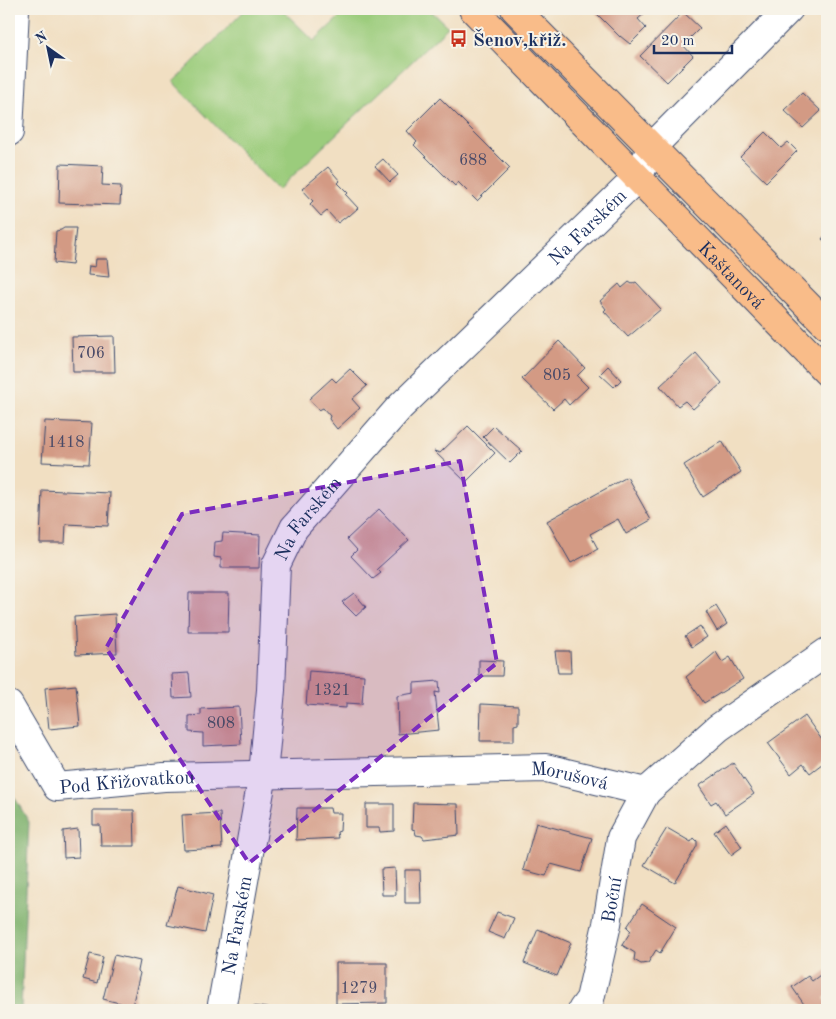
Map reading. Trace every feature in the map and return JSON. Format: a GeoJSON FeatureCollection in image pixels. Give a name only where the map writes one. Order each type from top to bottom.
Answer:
{"type":"FeatureCollection","features":[{"type":"Feature","properties":{"kind":"main road","name":"Kaštanová"},"geometry":{"type":"LineString","coordinates":[[473,9],[638,176],[827,372]]}},
{"type":"Feature","properties":{"kind":"main road","name":"Kaštanová"},"geometry":{"type":"LineString","coordinates":[[514,9],[827,325]]}},
{"type":"Feature","properties":{"kind":"street"},"geometry":{"type":"LineString","coordinates":[[9,132],[15,9]]}},
{"type":"Feature","properties":{"kind":"street"},"geometry":{"type":"LineString","coordinates":[[638,176],[652,147],[788,9]]}},
{"type":"Feature","properties":{"kind":"street","name":"Na Farském"},"geometry":{"type":"LineString","coordinates":[[220,1010],[263,774],[270,690],[276,565],[294,528],[399,408],[638,176]]}},
{"type":"Feature","properties":{"kind":"street"},"geometry":{"type":"LineString","coordinates":[[646,792],[718,728],[827,652]]}},
{"type":"Feature","properties":{"kind":"street","name":"Pod Křižovatkou"},"geometry":{"type":"LineString","coordinates":[[9,704],[57,787],[164,777],[263,774]]}},
{"type":"Feature","properties":{"kind":"street","name":"Morušová"},"geometry":{"type":"LineString","coordinates":[[263,774],[546,768],[646,792]]}},
{"type":"Feature","properties":{"kind":"street","name":"Boční"},"geometry":{"type":"LineString","coordinates":[[582,1010],[590,999],[607,924],[621,838],[646,792]]}},
{"type":"Feature","properties":{"kind":"highlighted area"},"geometry":{"type":"Polygon","coordinates":[[[460,461],[497,663],[249,863],[106,648],[182,514],[460,461]]]}},
{"type":"Feature","properties":{"kind":"green space"},"geometry":{"type":"Polygon","coordinates":[[[246,9],[281,9],[314,41],[348,9],[429,9],[448,27],[278,190],[173,82],[246,9]]]}},
{"type":"Feature","properties":{"kind":"green space"},"geometry":{"type":"Polygon","coordinates":[[[9,788],[29,822],[21,1010],[9,1010],[9,788]]]}},
{"type":"Feature","properties":{"kind":"building"},"geometry":{"type":"Polygon","coordinates":[[[592,9],[642,9],[646,12],[638,19],[646,28],[630,44],[620,37],[592,9]]]}},
{"type":"Feature","properties":{"kind":"building"},"geometry":{"type":"Polygon","coordinates":[[[683,12],[700,28],[683,45],[693,56],[667,82],[640,56],[683,12]]]}},
{"type":"Feature","properties":{"kind":"building"},"geometry":{"type":"Polygon","coordinates":[[[802,93],[821,111],[803,128],[784,110],[802,93]]]}},
{"type":"Feature","properties":{"kind":"building"},"geometry":{"type":"Polygon","coordinates":[[[440,98],[510,168],[477,201],[458,182],[455,186],[414,145],[417,142],[407,131],[440,98]]]}},
{"type":"Feature","properties":{"kind":"building"},"geometry":{"type":"Polygon","coordinates":[[[765,132],[781,148],[788,142],[797,151],[766,182],[740,157],[765,132]]]}},
{"type":"Feature","properties":{"kind":"building"},"geometry":{"type":"Polygon","coordinates":[[[383,159],[398,175],[390,182],[375,166],[383,159]]]}},
{"type":"Feature","properties":{"kind":"building"},"geometry":{"type":"Polygon","coordinates":[[[60,164],[103,166],[102,185],[121,186],[120,205],[59,203],[60,164]]]}},
{"type":"Feature","properties":{"kind":"building"},"geometry":{"type":"Polygon","coordinates":[[[328,167],[340,181],[338,183],[348,193],[346,195],[358,208],[338,223],[327,211],[321,216],[310,204],[313,201],[302,189],[328,167]]]}},
{"type":"Feature","properties":{"kind":"building"},"geometry":{"type":"Polygon","coordinates":[[[64,228],[76,228],[72,265],[54,263],[56,231],[64,228]]]}},
{"type":"Feature","properties":{"kind":"building"},"geometry":{"type":"Polygon","coordinates":[[[827,233],[827,244],[822,239],[827,233]]]}},
{"type":"Feature","properties":{"kind":"building"},"geometry":{"type":"Polygon","coordinates":[[[96,259],[107,259],[109,277],[88,275],[89,266],[95,267],[96,259]]]}},
{"type":"Feature","properties":{"kind":"building"},"geometry":{"type":"Polygon","coordinates":[[[629,282],[632,284],[636,282],[661,309],[628,337],[604,311],[606,309],[600,301],[619,284],[622,288],[629,282]]]}},
{"type":"Feature","properties":{"kind":"building"},"geometry":{"type":"Polygon","coordinates":[[[114,336],[115,372],[73,372],[72,337],[114,336]]]}},
{"type":"Feature","properties":{"kind":"building"},"geometry":{"type":"Polygon","coordinates":[[[559,341],[585,368],[577,376],[588,387],[569,405],[564,399],[553,409],[522,379],[559,341]]]}},
{"type":"Feature","properties":{"kind":"building"},"geometry":{"type":"Polygon","coordinates":[[[696,353],[722,383],[693,409],[685,401],[678,406],[660,386],[696,353]]]}},
{"type":"Feature","properties":{"kind":"building"},"geometry":{"type":"Polygon","coordinates":[[[608,366],[621,380],[614,387],[600,374],[608,366]]]}},
{"type":"Feature","properties":{"kind":"building"},"geometry":{"type":"Polygon","coordinates":[[[350,369],[367,386],[352,399],[360,408],[337,429],[323,408],[319,410],[309,399],[332,378],[336,382],[350,369]]]}},
{"type":"Feature","properties":{"kind":"building"},"geometry":{"type":"Polygon","coordinates":[[[45,421],[92,423],[89,464],[42,462],[45,421]]]}},
{"type":"Feature","properties":{"kind":"building"},"geometry":{"type":"Polygon","coordinates":[[[468,426],[495,453],[466,482],[434,451],[440,453],[468,426]]]}},
{"type":"Feature","properties":{"kind":"building"},"geometry":{"type":"Polygon","coordinates":[[[494,426],[522,451],[510,463],[483,437],[494,426]]]}},
{"type":"Feature","properties":{"kind":"building"},"geometry":{"type":"Polygon","coordinates":[[[722,441],[741,472],[703,497],[684,465],[722,441]]]}},
{"type":"Feature","properties":{"kind":"building"},"geometry":{"type":"Polygon","coordinates":[[[627,477],[651,520],[626,534],[618,519],[590,534],[598,549],[571,563],[547,521],[627,477]]]}},
{"type":"Feature","properties":{"kind":"building"},"geometry":{"type":"Polygon","coordinates":[[[42,490],[110,493],[108,526],[66,524],[65,543],[40,543],[42,490]]]}},
{"type":"Feature","properties":{"kind":"building"},"geometry":{"type":"Polygon","coordinates":[[[379,509],[409,540],[377,569],[381,573],[373,579],[351,556],[357,550],[347,539],[379,509]]]}},
{"type":"Feature","properties":{"kind":"building"},"geometry":{"type":"Polygon","coordinates":[[[223,533],[260,535],[259,568],[221,568],[221,558],[214,557],[215,542],[222,541],[223,533]]]}},
{"type":"Feature","properties":{"kind":"building"},"geometry":{"type":"Polygon","coordinates":[[[189,593],[229,593],[228,632],[188,632],[189,593]]]}},
{"type":"Feature","properties":{"kind":"building"},"geometry":{"type":"Polygon","coordinates":[[[354,593],[366,607],[356,616],[342,602],[354,593]]]}},
{"type":"Feature","properties":{"kind":"building"},"geometry":{"type":"Polygon","coordinates":[[[716,606],[727,624],[717,631],[706,612],[716,606]]]}},
{"type":"Feature","properties":{"kind":"building"},"geometry":{"type":"Polygon","coordinates":[[[115,614],[117,653],[76,655],[74,617],[115,614]]]}},
{"type":"Feature","properties":{"kind":"building"},"geometry":{"type":"Polygon","coordinates":[[[700,626],[707,637],[692,647],[685,636],[700,626]]]}},
{"type":"Feature","properties":{"kind":"building"},"geometry":{"type":"Polygon","coordinates":[[[555,651],[570,651],[571,673],[558,673],[555,651]]]}},
{"type":"Feature","properties":{"kind":"building"},"geometry":{"type":"Polygon","coordinates":[[[716,652],[722,662],[730,657],[743,679],[704,703],[686,677],[716,652]]]}},
{"type":"Feature","properties":{"kind":"building"},"geometry":{"type":"Polygon","coordinates":[[[479,660],[503,661],[502,676],[479,676],[479,660]]]}},
{"type":"Feature","properties":{"kind":"building"},"geometry":{"type":"Polygon","coordinates":[[[309,671],[364,675],[362,704],[346,703],[346,708],[306,705],[309,671]]]}},
{"type":"Feature","properties":{"kind":"building"},"geometry":{"type":"Polygon","coordinates":[[[189,673],[191,697],[173,698],[172,674],[189,673]]]}},
{"type":"Feature","properties":{"kind":"building"},"geometry":{"type":"Polygon","coordinates":[[[439,681],[440,693],[435,692],[439,730],[398,734],[397,696],[414,693],[414,683],[439,681]]]}},
{"type":"Feature","properties":{"kind":"building"},"geometry":{"type":"Polygon","coordinates":[[[76,685],[80,726],[49,729],[45,688],[76,685]]]}},
{"type":"Feature","properties":{"kind":"building"},"geometry":{"type":"Polygon","coordinates":[[[481,704],[518,706],[518,724],[514,725],[514,741],[480,741],[481,704]]]}},
{"type":"Feature","properties":{"kind":"building"},"geometry":{"type":"Polygon","coordinates":[[[239,707],[241,744],[203,746],[203,733],[189,732],[189,716],[201,715],[201,709],[239,707]]]}},
{"type":"Feature","properties":{"kind":"building"},"geometry":{"type":"Polygon","coordinates":[[[805,716],[827,747],[827,760],[810,773],[803,764],[791,774],[768,743],[805,716]]]}},
{"type":"Feature","properties":{"kind":"building"},"geometry":{"type":"Polygon","coordinates":[[[733,763],[754,794],[725,814],[716,801],[711,804],[699,786],[733,763]]]}},
{"type":"Feature","properties":{"kind":"building"},"geometry":{"type":"Polygon","coordinates":[[[413,803],[458,804],[459,835],[424,839],[422,836],[416,835],[415,830],[412,829],[413,803]]]}},
{"type":"Feature","properties":{"kind":"building"},"geometry":{"type":"Polygon","coordinates":[[[366,804],[394,804],[394,831],[380,832],[379,828],[366,828],[366,804]]]}},
{"type":"Feature","properties":{"kind":"building"},"geometry":{"type":"Polygon","coordinates":[[[297,808],[330,808],[331,813],[341,813],[340,831],[337,832],[338,838],[296,840],[297,808]]]}},
{"type":"Feature","properties":{"kind":"building"},"geometry":{"type":"Polygon","coordinates":[[[93,810],[134,810],[135,846],[101,846],[100,825],[93,825],[93,810]]]}},
{"type":"Feature","properties":{"kind":"building"},"geometry":{"type":"Polygon","coordinates":[[[220,813],[222,848],[184,850],[182,815],[220,813]]]}},
{"type":"Feature","properties":{"kind":"building"},"geometry":{"type":"Polygon","coordinates":[[[536,823],[592,838],[581,872],[551,864],[546,876],[523,870],[536,823]]]}},
{"type":"Feature","properties":{"kind":"building"},"geometry":{"type":"Polygon","coordinates":[[[726,823],[742,847],[731,855],[714,832],[726,823]]]}},
{"type":"Feature","properties":{"kind":"building"},"geometry":{"type":"Polygon","coordinates":[[[667,828],[691,842],[694,838],[697,841],[697,846],[675,883],[644,865],[667,828]]]}},
{"type":"Feature","properties":{"kind":"building"},"geometry":{"type":"Polygon","coordinates":[[[78,829],[79,857],[64,858],[63,831],[78,829]]]}},
{"type":"Feature","properties":{"kind":"building"},"geometry":{"type":"Polygon","coordinates":[[[395,868],[396,895],[382,895],[381,869],[395,868]]]}},
{"type":"Feature","properties":{"kind":"building"},"geometry":{"type":"Polygon","coordinates":[[[405,870],[420,870],[421,903],[405,903],[405,870]]]}},
{"type":"Feature","properties":{"kind":"building"},"geometry":{"type":"Polygon","coordinates":[[[178,886],[213,895],[205,933],[167,925],[178,886]]]}},
{"type":"Feature","properties":{"kind":"building"},"geometry":{"type":"Polygon","coordinates":[[[642,904],[676,927],[660,953],[656,950],[648,963],[641,964],[634,960],[635,953],[622,945],[631,931],[627,927],[642,904]]]}},
{"type":"Feature","properties":{"kind":"building"},"geometry":{"type":"Polygon","coordinates":[[[497,912],[514,918],[505,939],[488,932],[497,912]]]}},
{"type":"Feature","properties":{"kind":"building"},"geometry":{"type":"Polygon","coordinates":[[[538,929],[571,943],[557,976],[524,963],[538,929]]]}},
{"type":"Feature","properties":{"kind":"building"},"geometry":{"type":"Polygon","coordinates":[[[90,954],[103,957],[97,983],[83,979],[90,954]]]}},
{"type":"Feature","properties":{"kind":"building"},"geometry":{"type":"Polygon","coordinates":[[[114,955],[140,961],[138,971],[140,973],[132,1006],[103,999],[114,955]]]}},
{"type":"Feature","properties":{"kind":"building"},"geometry":{"type":"Polygon","coordinates":[[[336,963],[387,963],[387,1003],[336,1004],[336,963]]]}},
{"type":"Feature","properties":{"kind":"building"},"geometry":{"type":"Polygon","coordinates":[[[827,970],[827,996],[824,998],[827,1003],[827,1009],[808,1010],[792,987],[808,976],[812,981],[827,970]]]}},
{"type":"Feature","properties":{"kind":"building"},"geometry":{"type":"Polygon","coordinates":[[[253,1006],[273,1009],[273,1010],[252,1010],[253,1006]]]}},
{"type":"Feature","properties":{"kind":"place","name":"Šenov,křiž."},"geometry":{"type":"Point","coordinates":[459,39]}}]}
